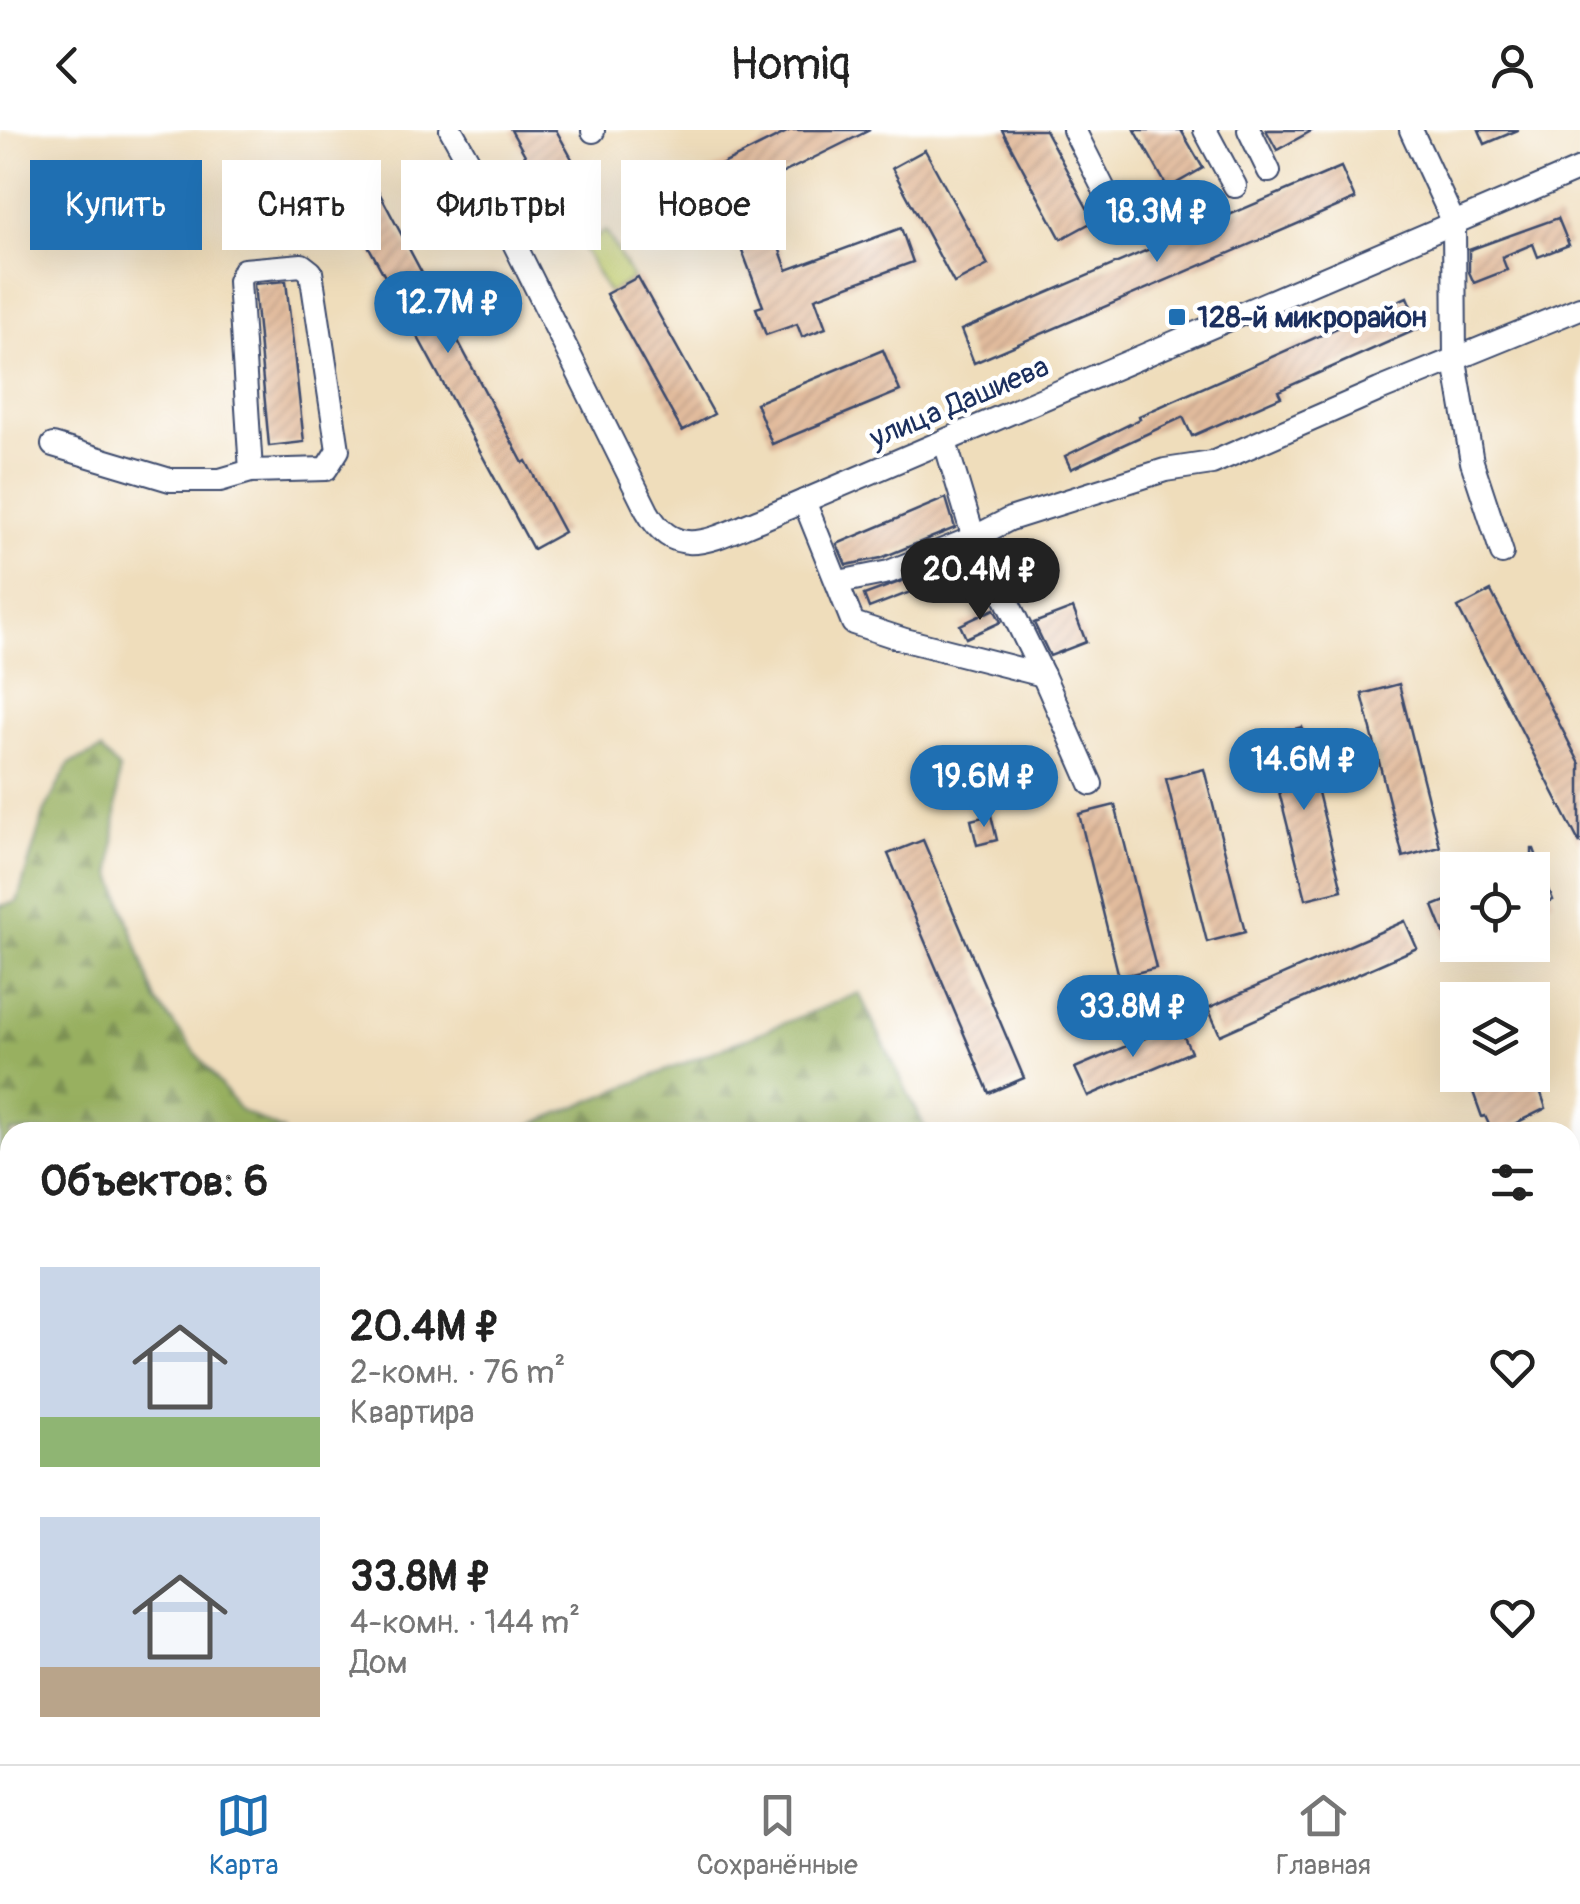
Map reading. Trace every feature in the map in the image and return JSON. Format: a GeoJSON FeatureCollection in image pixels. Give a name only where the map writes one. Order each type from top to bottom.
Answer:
{"type":"FeatureCollection","features":[{"type":"Feature","properties":{"kind":"street","name":"улица Дашиева"},"geometry":{"type":"LineString","coordinates":[[450,130],[513,241],[657,530],[681,544],[696,543],[804,501],[1580,169]]}},
{"type":"Feature","properties":{"kind":"street"},"geometry":{"type":"LineString","coordinates":[[1074,130],[1126,233]]}},
{"type":"Feature","properties":{"kind":"street"},"geometry":{"type":"LineString","coordinates":[[1206,130],[1234,186]]}},
{"type":"Feature","properties":{"kind":"street"},"geometry":{"type":"LineString","coordinates":[[1249,130],[1269,171]]}},
{"type":"Feature","properties":{"kind":"street"},"geometry":{"type":"LineString","coordinates":[[1410,130],[1454,223],[1455,361],[1472,462],[1502,553]]}},
{"type":"Feature","properties":{"kind":"street"},"geometry":{"type":"LineString","coordinates":[[53,445],[170,480],[220,480],[251,471],[326,468],[338,450],[311,272],[302,265],[244,270],[240,281],[251,471]]}},
{"type":"Feature","properties":{"kind":"street"},"geometry":{"type":"LineString","coordinates":[[838,582],[888,572],[973,538],[1010,518],[1148,475],[1212,463],[1580,308]]}},
{"type":"Feature","properties":{"kind":"street"},"geometry":{"type":"LineString","coordinates":[[945,442],[979,556],[1006,599],[1091,784]]}},
{"type":"Feature","properties":{"kind":"street"},"geometry":{"type":"LineString","coordinates":[[804,501],[854,622],[905,640],[1043,675]]}},
{"type":"Feature","properties":{"kind":"green space"},"geometry":{"type":"Polygon","coordinates":[[[606,231],[633,279],[608,293],[584,250],[601,250],[601,234],[606,231]]]}},
{"type":"Feature","properties":{"kind":"green space"},"geometry":{"type":"Polygon","coordinates":[[[101,750],[119,770],[112,872],[156,1001],[240,1110],[265,1122],[0,1122],[0,906],[17,902],[44,813],[69,764],[101,750]]]}},
{"type":"Feature","properties":{"kind":"green space"},"geometry":{"type":"Polygon","coordinates":[[[859,993],[922,1122],[538,1122],[859,993]]]}},
{"type":"Feature","properties":{"kind":"building"},"geometry":{"type":"Polygon","coordinates":[[[511,130],[556,130],[572,160],[528,160],[511,130]]]}},
{"type":"Feature","properties":{"kind":"building"},"geometry":{"type":"Polygon","coordinates":[[[791,130],[870,130],[786,172],[786,160],[731,160],[791,130]]]}},
{"type":"Feature","properties":{"kind":"building"},"geometry":{"type":"Polygon","coordinates":[[[1002,130],[1045,130],[1094,221],[1061,239],[1002,130]]]}},
{"type":"Feature","properties":{"kind":"building"},"geometry":{"type":"Polygon","coordinates":[[[1135,130],[1181,130],[1203,168],[1168,188],[1135,130]]]}},
{"type":"Feature","properties":{"kind":"building"},"geometry":{"type":"Polygon","coordinates":[[[1266,130],[1313,130],[1277,150],[1266,130]]]}},
{"type":"Feature","properties":{"kind":"building"},"geometry":{"type":"Polygon","coordinates":[[[1479,130],[1518,130],[1485,144],[1479,130]]]}},
{"type":"Feature","properties":{"kind":"building"},"geometry":{"type":"Polygon","coordinates":[[[925,150],[988,265],[954,283],[892,168],[925,150]]]}},
{"type":"Feature","properties":{"kind":"building"},"geometry":{"type":"Polygon","coordinates":[[[1341,167],[1355,199],[974,363],[961,330],[1341,167]]]}},
{"type":"Feature","properties":{"kind":"building"},"geometry":{"type":"Polygon","coordinates":[[[381,196],[401,234],[401,250],[410,250],[564,532],[533,549],[370,250],[381,250],[381,196]]]}},
{"type":"Feature","properties":{"kind":"building"},"geometry":{"type":"Polygon","coordinates":[[[1558,218],[1569,245],[1538,257],[1533,244],[1502,257],[1507,270],[1474,283],[1469,272],[1469,250],[1558,218]]]}},
{"type":"Feature","properties":{"kind":"building"},"geometry":{"type":"Polygon","coordinates":[[[901,228],[913,262],[815,298],[826,328],[802,337],[797,324],[766,335],[756,308],[763,306],[742,250],[780,250],[787,270],[901,228]]]}},
{"type":"Feature","properties":{"kind":"building"},"geometry":{"type":"Polygon","coordinates":[[[638,277],[714,414],[682,431],[606,294],[638,277]]]}},
{"type":"Feature","properties":{"kind":"building"},"geometry":{"type":"Polygon","coordinates":[[[286,281],[304,442],[269,446],[254,284],[286,281]]]}},
{"type":"Feature","properties":{"kind":"building"},"geometry":{"type":"Polygon","coordinates":[[[1407,297],[1420,328],[1278,391],[1281,397],[1192,436],[1183,417],[1071,469],[1065,456],[1140,419],[1139,416],[1407,297]]]}},
{"type":"Feature","properties":{"kind":"building"},"geometry":{"type":"Polygon","coordinates":[[[883,350],[900,391],[772,444],[756,403],[883,350]]]}},
{"type":"Feature","properties":{"kind":"building"},"geometry":{"type":"Polygon","coordinates":[[[946,498],[955,528],[881,558],[846,565],[837,544],[946,498]]]}},
{"type":"Feature","properties":{"kind":"building"},"geometry":{"type":"Polygon","coordinates":[[[964,558],[970,569],[869,608],[864,595],[964,558]]]}},
{"type":"Feature","properties":{"kind":"building"},"geometry":{"type":"Polygon","coordinates":[[[1491,591],[1580,764],[1580,844],[1458,608],[1491,591]]]}},
{"type":"Feature","properties":{"kind":"building"},"geometry":{"type":"Polygon","coordinates":[[[1073,608],[1086,642],[1050,656],[1034,623],[1073,608]]]}},
{"type":"Feature","properties":{"kind":"building"},"geometry":{"type":"Polygon","coordinates":[[[994,609],[1001,622],[966,638],[960,625],[994,609]]]}},
{"type":"Feature","properties":{"kind":"building"},"geometry":{"type":"Polygon","coordinates":[[[1399,684],[1440,847],[1403,857],[1362,694],[1399,684]]]}},
{"type":"Feature","properties":{"kind":"building"},"geometry":{"type":"Polygon","coordinates":[[[1302,727],[1342,890],[1306,899],[1265,736],[1302,727]]]}},
{"type":"Feature","properties":{"kind":"building"},"geometry":{"type":"Polygon","coordinates":[[[1204,769],[1245,932],[1207,942],[1166,779],[1204,769]]]}},
{"type":"Feature","properties":{"kind":"building"},"geometry":{"type":"Polygon","coordinates":[[[1115,805],[1156,968],[1119,977],[1079,814],[1115,805]]]}},
{"type":"Feature","properties":{"kind":"building"},"geometry":{"type":"Polygon","coordinates":[[[991,815],[997,840],[977,845],[971,820],[991,815]]]}},
{"type":"Feature","properties":{"kind":"building"},"geometry":{"type":"Polygon","coordinates":[[[923,840],[1024,1078],[989,1093],[888,854],[923,840]]]}},
{"type":"Feature","properties":{"kind":"building"},"geometry":{"type":"Polygon","coordinates":[[[1440,903],[1440,924],[1433,906],[1440,903]]]}},
{"type":"Feature","properties":{"kind":"building"},"geometry":{"type":"Polygon","coordinates":[[[1405,921],[1417,948],[1220,1035],[1208,1008],[1405,921]]]}},
{"type":"Feature","properties":{"kind":"building"},"geometry":{"type":"Polygon","coordinates":[[[1178,1024],[1191,1052],[1088,1096],[1075,1068],[1178,1024]]]}},
{"type":"Feature","properties":{"kind":"building"},"geometry":{"type":"Polygon","coordinates":[[[1473,1092],[1541,1092],[1546,1108],[1518,1122],[1488,1122],[1482,1117],[1473,1092]]]}},
{"type":"Feature","properties":{"kind":"place","name":"128-й микрорайон"},"geometry":{"type":"Point","coordinates":[1177,317]}}]}
